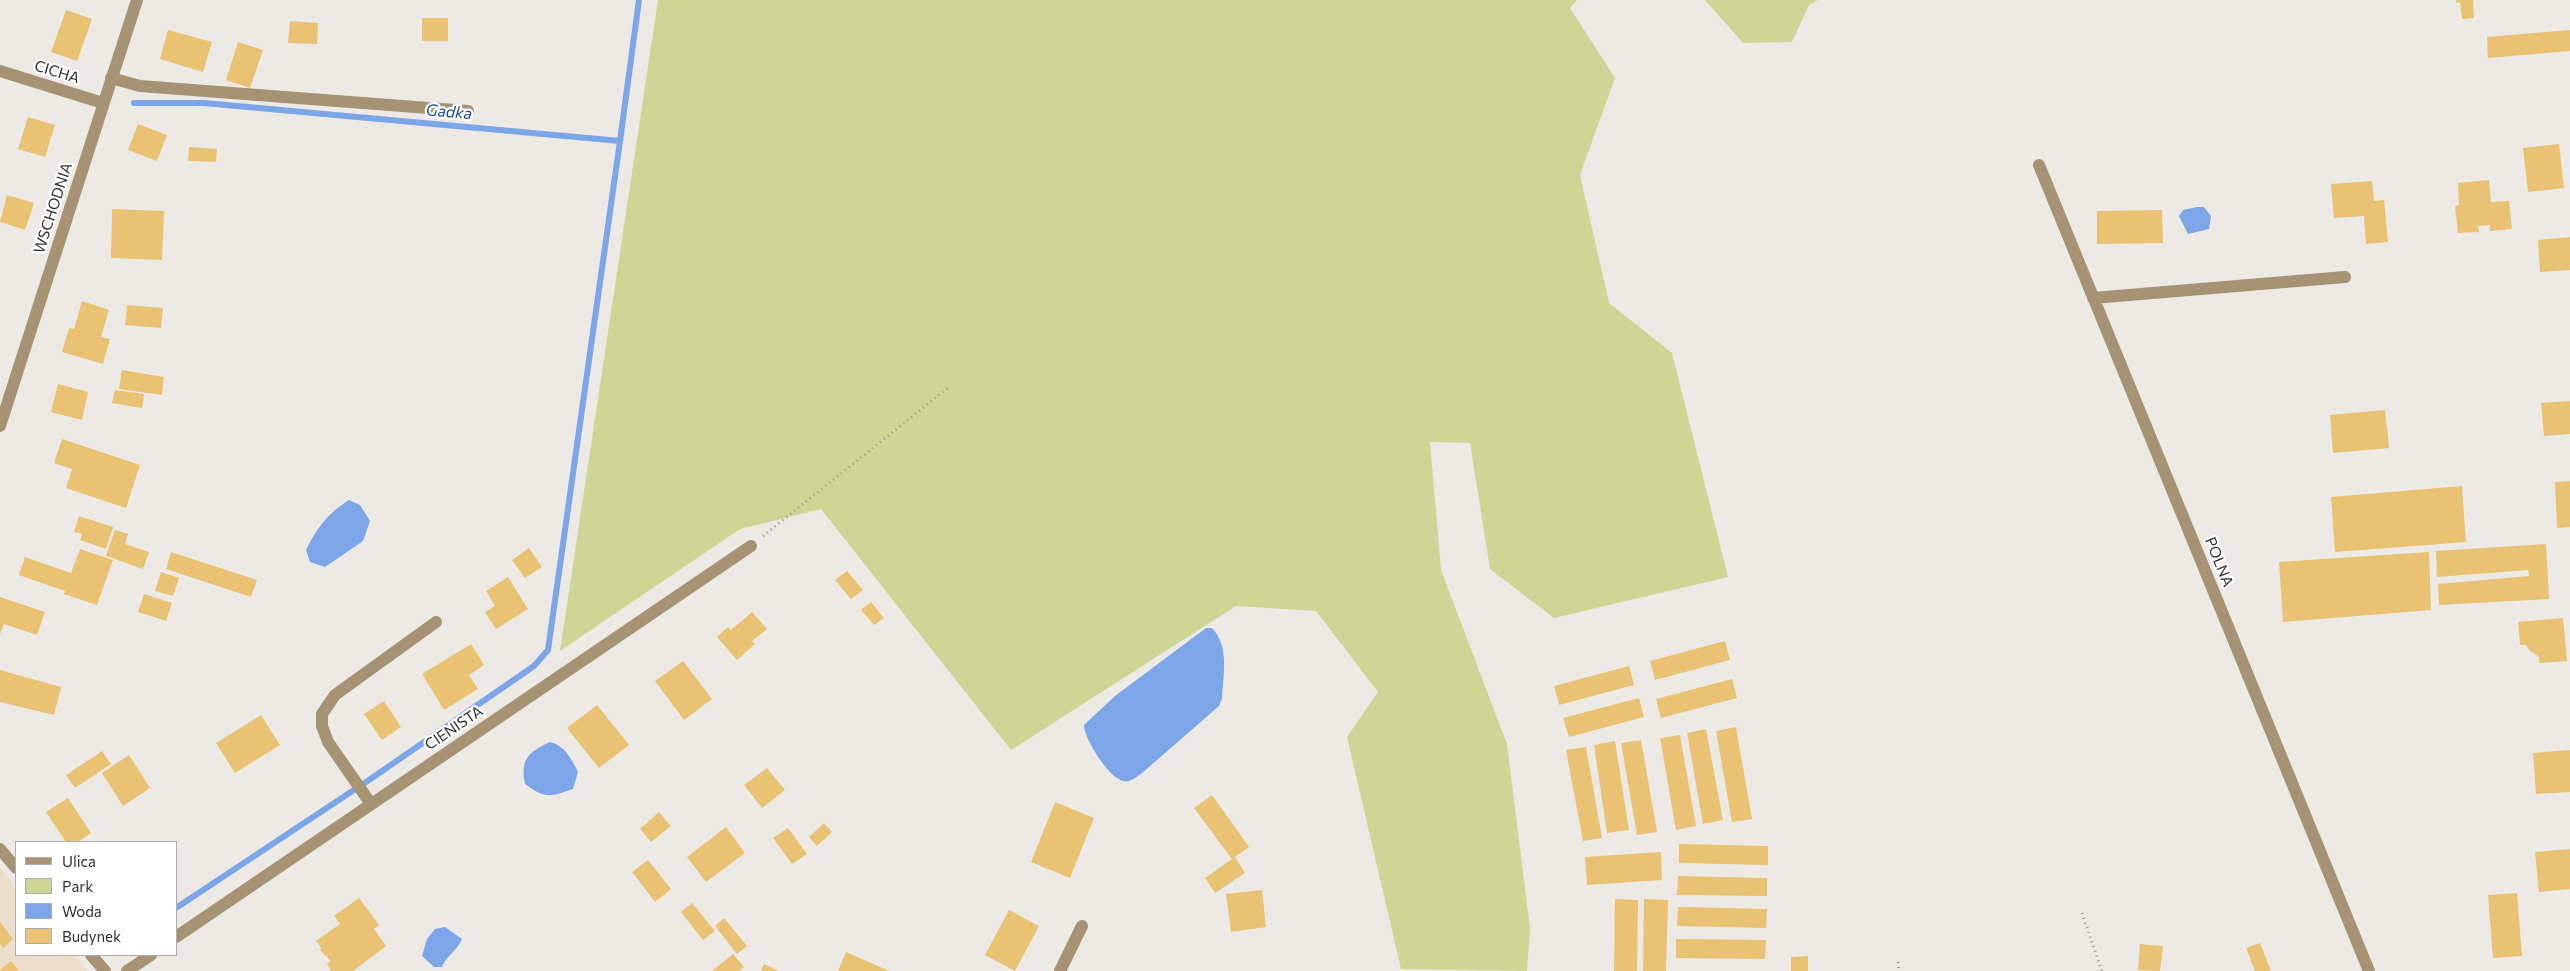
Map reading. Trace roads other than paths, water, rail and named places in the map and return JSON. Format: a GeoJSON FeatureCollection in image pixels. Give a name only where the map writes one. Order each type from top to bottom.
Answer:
{"type":"FeatureCollection","features":[{"type":"Feature","properties":{"kind":"street","name":"WSCHODNIA"},"geometry":{"type":"LineString","coordinates":[[0,426],[137,0]]}},
{"type":"Feature","properties":{"kind":"street","name":"CICHA"},"geometry":{"type":"LineString","coordinates":[[0,71],[103,104]]}},
{"type":"Feature","properties":{"kind":"street"},"geometry":{"type":"LineString","coordinates":[[111,78],[140,86],[468,111]]}},
{"type":"Feature","properties":{"kind":"street","name":"POLNA"},"geometry":{"type":"LineString","coordinates":[[2040,166],[2369,971]]}},
{"type":"Feature","properties":{"kind":"street"},"geometry":{"type":"LineString","coordinates":[[2093,298],[2345,277]]}},
{"type":"Feature","properties":{"kind":"street","name":"CIENISTA"},"geometry":{"type":"LineString","coordinates":[[178,936],[751,546]]}},
{"type":"Feature","properties":{"kind":"street"},"geometry":{"type":"LineString","coordinates":[[371,804],[328,742],[322,726],[322,714],[335,695],[436,622]]}},
{"type":"Feature","properties":{"kind":"street"},"geometry":{"type":"LineString","coordinates":[[0,849],[15,867]]}},
{"type":"Feature","properties":{"kind":"street"},"geometry":{"type":"LineString","coordinates":[[1060,971],[1082,926]]}},
{"type":"Feature","properties":{"kind":"street"},"geometry":{"type":"LineString","coordinates":[[93,956],[106,971]]}},
{"type":"Feature","properties":{"kind":"street"},"geometry":{"type":"LineString","coordinates":[[127,971],[149,956]]}},
{"type":"Feature","properties":{"kind":"water"},"geometry":{"type":"Polygon","coordinates":[[[2204,207],[2211,216],[2209,229],[2188,234],[2179,216],[2183,210],[2204,207]]]}},
{"type":"Feature","properties":{"kind":"water"},"geometry":{"type":"Polygon","coordinates":[[[349,500],[360,505],[370,521],[363,541],[325,567],[310,562],[306,550],[314,535],[329,516],[349,500]]]}},
{"type":"Feature","properties":{"kind":"water"},"geometry":{"type":"Polygon","coordinates":[[[1206,628],[1212,628],[1218,636],[1223,652],[1222,699],[1219,706],[1141,774],[1128,781],[1117,778],[1098,757],[1088,739],[1084,725],[1115,696],[1206,628]]]}},
{"type":"Feature","properties":{"kind":"water"},"geometry":{"type":"Polygon","coordinates":[[[550,742],[564,750],[578,772],[573,789],[553,795],[543,794],[525,784],[524,776],[527,758],[536,749],[550,742]]]}},
{"type":"Feature","properties":{"kind":"water"},"geometry":{"type":"Polygon","coordinates":[[[445,927],[462,939],[442,967],[434,967],[422,956],[427,939],[435,929],[445,927]]]}},
{"type":"Feature","properties":{"kind":"waterway","name":"Gadka"},"geometry":{"type":"LineString","coordinates":[[134,103],[204,103],[620,141],[639,0]]}},
{"type":"Feature","properties":{"kind":"waterway"},"geometry":{"type":"LineString","coordinates":[[178,907],[372,778],[534,666],[548,650],[620,141]]}}]}
